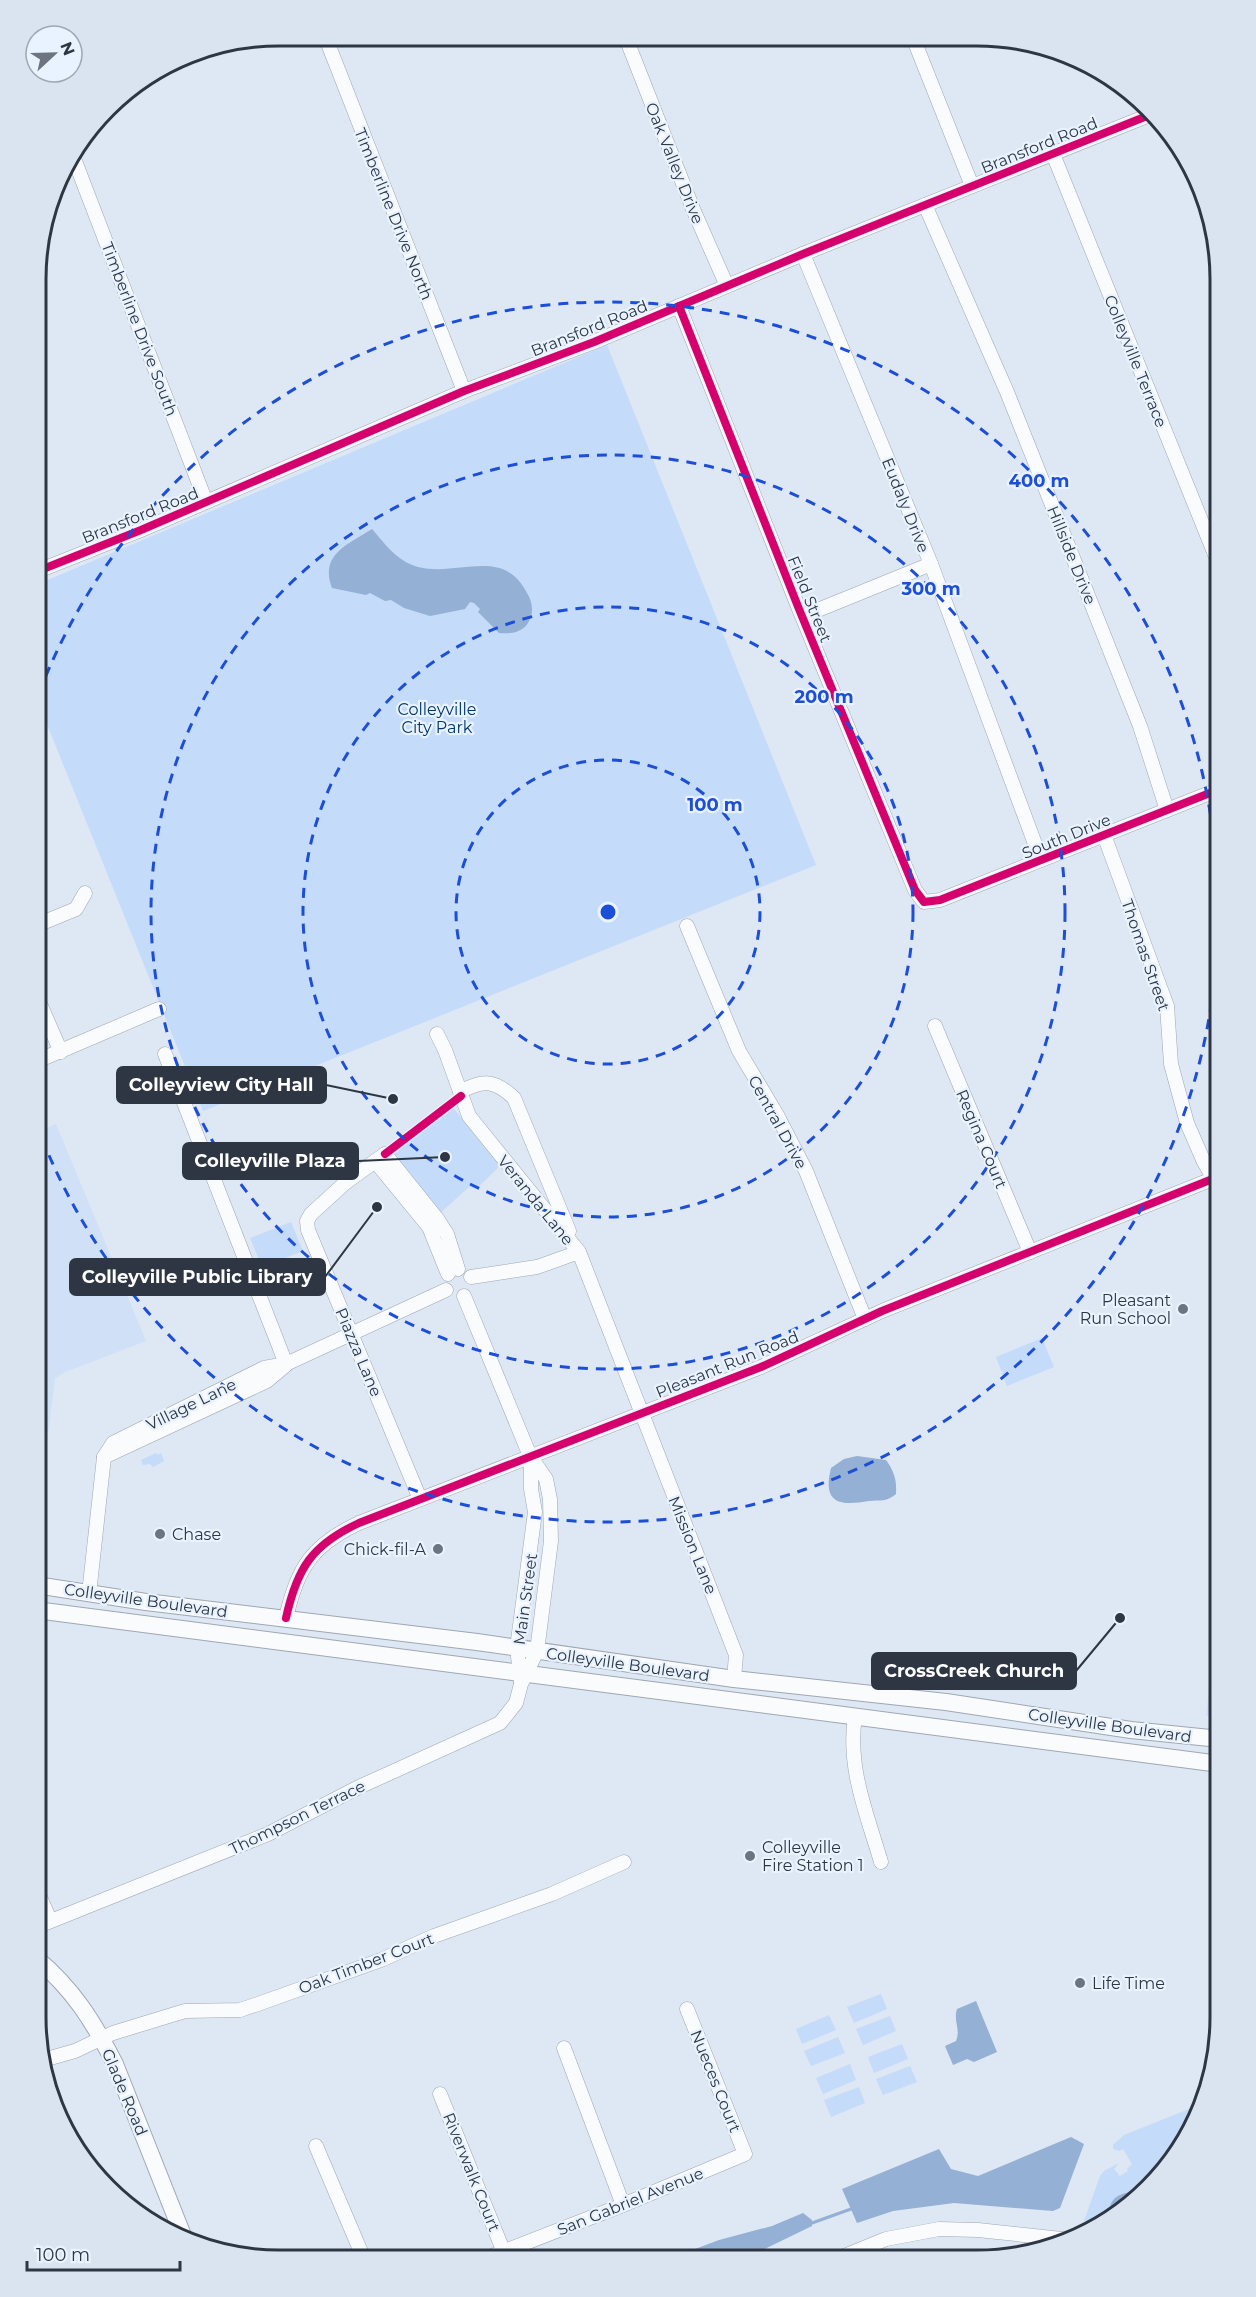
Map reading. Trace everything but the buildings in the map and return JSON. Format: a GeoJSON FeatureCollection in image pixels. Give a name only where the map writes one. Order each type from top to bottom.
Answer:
{"type":"FeatureCollection","features":[{"type":"Feature","properties":{"kind":"main road","name":"Colleyville Boulevard"},"geometry":{"type":"LineString","coordinates":[[46,1587],[517,1648],[734,1679],[946,1702],[1131,1731],[1210,1738]]}},
{"type":"Feature","properties":{"kind":"main road","name":"Colleyville Boulevard"},"geometry":{"type":"LineString","coordinates":[[46,1612],[522,1677],[855,1716],[1210,1763]]}},
{"type":"Feature","properties":{"kind":"main road"},"geometry":{"type":"LineString","coordinates":[[729,1701],[734,1679]]}},
{"type":"Feature","properties":{"kind":"main road"},"geometry":{"type":"LineString","coordinates":[[855,1716],[863,1692]]}},
{"type":"Feature","properties":{"kind":"main road","name":"Glade Road"},"geometry":{"type":"LineString","coordinates":[[46,1967],[83,2006],[102,2038],[115,2064],[181,2229]]}},
{"type":"Feature","properties":{"kind":"street","name":"Timberline Drive North"},"geometry":{"type":"LineString","coordinates":[[328,46],[464,391]]}},
{"type":"Feature","properties":{"kind":"street","name":"Oak Valley Drive"},"geometry":{"type":"LineString","coordinates":[[629,46],[693,209],[727,286]]}},
{"type":"Feature","properties":{"kind":"street"},"geometry":{"type":"LineString","coordinates":[[916,46],[972,186]]}},
{"type":"Feature","properties":{"kind":"street","name":"Bransford Road"},"geometry":{"type":"LineString","coordinates":[[46,568],[464,391],[1143,117]]}},
{"type":"Feature","properties":{"kind":"street","name":"Colleyville Terrace"},"geometry":{"type":"LineString","coordinates":[[1053,154],[1210,542]]}},
{"type":"Feature","properties":{"kind":"street","name":"Timberline Drive South"},"geometry":{"type":"LineString","coordinates":[[77,165],[206,502]]}},
{"type":"Feature","properties":{"kind":"street","name":"Hillside Drive"},"geometry":{"type":"LineString","coordinates":[[926,205],[1002,381],[1119,672],[1140,726],[1167,810]]}},
{"type":"Feature","properties":{"kind":"street","name":"Eudaly Drive"},"geometry":{"type":"LineString","coordinates":[[803,255],[931,564],[1041,860]]}},
{"type":"Feature","properties":{"kind":"street","name":"Field Street"},"geometry":{"type":"LineString","coordinates":[[679,306],[802,616],[915,890],[921,899]]}},
{"type":"Feature","properties":{"kind":"street"},"geometry":{"type":"LineString","coordinates":[[802,616],[931,564]]}},
{"type":"Feature","properties":{"kind":"street","name":"South Drive"},"geometry":{"type":"LineString","coordinates":[[921,899],[924,902],[940,900],[1210,793]]}},
{"type":"Feature","properties":{"kind":"street","name":"Thomas Street"},"geometry":{"type":"LineString","coordinates":[[1104,835],[1167,1006],[1171,1064],[1187,1123],[1204,1162],[1210,1169]]}},
{"type":"Feature","properties":{"kind":"street"},"geometry":{"type":"LineString","coordinates":[[46,921],[76,909],[85,893]]}},
{"type":"Feature","properties":{"kind":"street","name":"Central Drive"},"geometry":{"type":"LineString","coordinates":[[687,926],[739,1051],[777,1115],[806,1171],[865,1319]]}},
{"type":"Feature","properties":{"kind":"street"},"geometry":{"type":"LineString","coordinates":[[46,1057],[159,1009]]}},
{"type":"Feature","properties":{"kind":"street"},"geometry":{"type":"LineString","coordinates":[[46,1019],[60,1052]]}},
{"type":"Feature","properties":{"kind":"street","name":"Regina Court"},"geometry":{"type":"LineString","coordinates":[[935,1026],[1029,1252]]}},
{"type":"Feature","properties":{"kind":"street","name":"Veranda Lane"},"geometry":{"type":"LineString","coordinates":[[437,1035],[445,1050],[469,1116],[579,1252],[640,1414]]}},
{"type":"Feature","properties":{"kind":"street"},"geometry":{"type":"LineString","coordinates":[[165,1054],[286,1364]]}},
{"type":"Feature","properties":{"kind":"street"},"geometry":{"type":"LineString","coordinates":[[459,1273],[471,1290],[464,1296],[454,1297],[446,1290],[445,1279],[459,1273],[537,1268],[579,1252],[561,1215],[514,1098],[496,1084],[485,1083],[471,1086],[460,1092]]}},
{"type":"Feature","properties":{"kind":"street","name":"Piazza Lane"},"geometry":{"type":"LineString","coordinates":[[420,1499],[308,1230],[307,1221],[311,1214],[345,1183],[380,1157],[459,1273]]}},
{"type":"Feature","properties":{"kind":"street","name":"Pleasant Run Road"},"geometry":{"type":"LineString","coordinates":[[286,1618],[292,1589],[300,1574],[321,1547],[337,1533],[761,1367],[865,1319],[1210,1181]]}},
{"type":"Feature","properties":{"kind":"street","name":"Village Lane"},"geometry":{"type":"LineString","coordinates":[[89,1594],[104,1457],[113,1443],[264,1368],[286,1364],[446,1290]]}},
{"type":"Feature","properties":{"kind":"street","name":"Main Street"},"geometry":{"type":"LineString","coordinates":[[464,1296],[531,1456],[546,1479],[550,1499],[551,1541],[537,1651],[522,1677]]}},
{"type":"Feature","properties":{"kind":"street","name":"Mission Lane"},"geometry":{"type":"LineString","coordinates":[[640,1414],[736,1654],[734,1679]]}},
{"type":"Feature","properties":{"kind":"street","name":"Main Street"},"geometry":{"type":"LineString","coordinates":[[522,1677],[517,1648],[536,1512],[531,1489],[531,1456]]}},
{"type":"Feature","properties":{"kind":"street","name":"Thompson Terrace"},"geometry":{"type":"LineString","coordinates":[[46,1922],[268,1834],[358,1787],[500,1723],[516,1703],[522,1677]]}},
{"type":"Feature","properties":{"kind":"street"},"geometry":{"type":"LineString","coordinates":[[855,1716],[852,1732],[854,1771],[881,1862]]}},
{"type":"Feature","properties":{"kind":"street","name":"Oak Timber Court"},"geometry":{"type":"LineString","coordinates":[[50,2058],[75,2051],[123,2030],[184,2011],[240,2010],[258,2004],[381,1960],[434,1936],[552,1894],[624,1862]]}},
{"type":"Feature","properties":{"kind":"street"},"geometry":{"type":"LineString","coordinates":[[46,1911],[50,1920]]}},
{"type":"Feature","properties":{"kind":"street","name":"Nueces Court"},"geometry":{"type":"LineString","coordinates":[[687,2009],[745,2154]]}},
{"type":"Feature","properties":{"kind":"street"},"geometry":{"type":"LineString","coordinates":[[564,2048],[623,2205]]}},
{"type":"Feature","properties":{"kind":"street","name":"Riverwalk Court"},"geometry":{"type":"LineString","coordinates":[[440,2094],[500,2250]]}},
{"type":"Feature","properties":{"kind":"street"},"geometry":{"type":"LineString","coordinates":[[316,2146],[360,2250]]}},
{"type":"Feature","properties":{"kind":"street","name":"San Gabriel Avenue"},"geometry":{"type":"LineString","coordinates":[[514,2250],[745,2154]]}},
{"type":"Feature","properties":{"kind":"street"},"geometry":{"type":"LineString","coordinates":[[859,2250],[904,2234],[939,2229],[978,2230],[1052,2238]]}},
{"type":"Feature","properties":{"kind":"shaded area"},"geometry":{"type":"Polygon","coordinates":[[[372,529],[398,557],[418,567],[449,569],[479,566],[506,571],[517,579],[532,604],[528,623],[519,631],[499,633],[478,612],[480,609],[474,603],[470,602],[465,609],[430,616],[404,608],[391,600],[385,601],[370,593],[366,595],[332,588],[329,576],[333,558],[346,545],[372,529]]]}},
{"type":"Feature","properties":{"kind":"shaded area"},"geometry":{"type":"Polygon","coordinates":[[[56,1124],[146,1341],[55,1378],[46,1450],[46,1128],[56,1124]]]}},
{"type":"Feature","properties":{"kind":"shaded area"},"geometry":{"type":"Polygon","coordinates":[[[857,1456],[886,1460],[894,1476],[896,1494],[880,1500],[850,1503],[836,1500],[831,1496],[829,1480],[831,1468],[844,1459],[857,1456]]]}},
{"type":"Feature","properties":{"kind":"shaded area"},"geometry":{"type":"Polygon","coordinates":[[[1210,1682],[1210,1716],[1206,1716],[1210,1682]]]}},
{"type":"Feature","properties":{"kind":"shaded area"},"geometry":{"type":"Polygon","coordinates":[[[976,2001],[997,2052],[974,2062],[967,2059],[953,2065],[945,2046],[956,2041],[957,2009],[976,2001]]]}},
{"type":"Feature","properties":{"kind":"shaded area"},"geometry":{"type":"Polygon","coordinates":[[[1071,2137],[1084,2144],[1060,2208],[1053,2211],[954,2203],[893,2211],[857,2223],[842,2189],[939,2149],[951,2169],[978,2176],[1071,2137]]]}},
{"type":"Feature","properties":{"kind":"shaded area"},"geometry":{"type":"Polygon","coordinates":[[[1131,2192],[1110,2208],[1114,2199],[1131,2192]]]}},
{"type":"Feature","properties":{"kind":"shaded area"},"geometry":{"type":"Polygon","coordinates":[[[803,2213],[812,2220],[812,2226],[763,2250],[692,2250],[719,2240],[772,2226],[803,2213]]]}},
{"type":"Feature","properties":{"kind":"green space","name":"Colleyville City Park"},"geometry":{"type":"Polygon","coordinates":[[[607,345],[816,865],[203,1111],[46,722],[46,581],[607,345]]]}},
{"type":"Feature","properties":{"kind":"green space"},"geometry":{"type":"Polygon","coordinates":[[[449,1103],[501,1165],[476,1189],[469,1187],[440,1213],[389,1150],[449,1103]]]}},
{"type":"Feature","properties":{"kind":"green space"},"geometry":{"type":"Polygon","coordinates":[[[291,1222],[303,1251],[262,1267],[250,1238],[291,1222]]]}},
{"type":"Feature","properties":{"kind":"green space"},"geometry":{"type":"Polygon","coordinates":[[[1042,1338],[1054,1367],[1007,1386],[996,1357],[1042,1338]]]}},
{"type":"Feature","properties":{"kind":"green space"},"geometry":{"type":"Polygon","coordinates":[[[156,1453],[158,1455],[161,1453],[164,1461],[153,1467],[150,1464],[143,1465],[141,1460],[156,1453]]]}},
{"type":"Feature","properties":{"kind":"green space"},"geometry":{"type":"Polygon","coordinates":[[[881,1994],[887,2009],[854,2023],[847,2007],[881,1994]]]}},
{"type":"Feature","properties":{"kind":"green space"},"geometry":{"type":"Polygon","coordinates":[[[829,2015],[836,2030],[802,2044],[796,2029],[829,2015]]]}},
{"type":"Feature","properties":{"kind":"green space"},"geometry":{"type":"Polygon","coordinates":[[[890,2016],[896,2031],[863,2045],[856,2029],[890,2016]]]}},
{"type":"Feature","properties":{"kind":"green space"},"geometry":{"type":"Polygon","coordinates":[[[838,2037],[845,2053],[811,2066],[804,2051],[838,2037]]]}},
{"type":"Feature","properties":{"kind":"green space"},"geometry":{"type":"Polygon","coordinates":[[[902,2044],[908,2059],[874,2073],[868,2057],[902,2044]]]}},
{"type":"Feature","properties":{"kind":"green space"},"geometry":{"type":"Polygon","coordinates":[[[850,2064],[856,2080],[823,2094],[816,2078],[850,2064]]]}},
{"type":"Feature","properties":{"kind":"green space"},"geometry":{"type":"Polygon","coordinates":[[[910,2066],[917,2082],[883,2095],[876,2079],[910,2066]]]}},
{"type":"Feature","properties":{"kind":"green space"},"geometry":{"type":"Polygon","coordinates":[[[859,2087],[865,2103],[831,2117],[824,2100],[859,2087]]]}},
{"type":"Feature","properties":{"kind":"green space"},"geometry":{"type":"Polygon","coordinates":[[[1192,2108],[1170,2147],[1152,2171],[1131,2192],[1120,2194],[1117,2203],[1087,2223],[1084,2221],[1100,2176],[1104,2171],[1119,2163],[1114,2169],[1120,2176],[1128,2171],[1127,2169],[1132,2164],[1123,2149],[1119,2151],[1113,2149],[1113,2145],[1124,2135],[1192,2108]]]}},
{"type":"Feature","properties":{"kind":"waterway"},"geometry":{"type":"LineString","coordinates":[[812,2223],[851,2209]]}},
{"type":"Feature","properties":{"kind":"cycle path"},"geometry":{"type":"LineString","coordinates":[[46,568],[141,530],[464,391],[594,342],[803,254],[1143,117]]}},
{"type":"Feature","properties":{"kind":"cycle path"},"geometry":{"type":"LineString","coordinates":[[679,306],[799,609],[915,890],[924,902],[940,900],[1210,793]]}},
{"type":"Feature","properties":{"kind":"cycle path"},"geometry":{"type":"LineString","coordinates":[[385,1154],[461,1096]]}},
{"type":"Feature","properties":{"kind":"cycle path"},"geometry":{"type":"LineString","coordinates":[[286,1618],[295,1585],[309,1560],[329,1540],[359,1523],[761,1367],[882,1311],[1210,1180]]}},
{"type":"Feature","properties":{"kind":"place","name":"Colleyview City Hall"},"geometry":{"type":"Point","coordinates":[393,1099]}},
{"type":"Feature","properties":{"kind":"place","name":"Colleyville Plaza"},"geometry":{"type":"Point","coordinates":[445,1157]}},
{"type":"Feature","properties":{"kind":"place","name":"Colleyville Public Library"},"geometry":{"type":"Point","coordinates":[377,1207]}},
{"type":"Feature","properties":{"kind":"place","name":"Pleasant Run School"},"geometry":{"type":"Point","coordinates":[1183,1309]}},
{"type":"Feature","properties":{"kind":"place","name":"Chase"},"geometry":{"type":"Point","coordinates":[160,1534]}},
{"type":"Feature","properties":{"kind":"place","name":"Chick-fil-A"},"geometry":{"type":"Point","coordinates":[438,1549]}},
{"type":"Feature","properties":{"kind":"place","name":"CrossCreek Church"},"geometry":{"type":"Point","coordinates":[1120,1618]}},
{"type":"Feature","properties":{"kind":"place","name":"Colleyville Fire Station 1"},"geometry":{"type":"Point","coordinates":[750,1856]}},
{"type":"Feature","properties":{"kind":"place","name":"Life Time"},"geometry":{"type":"Point","coordinates":[1080,1983]}}]}
